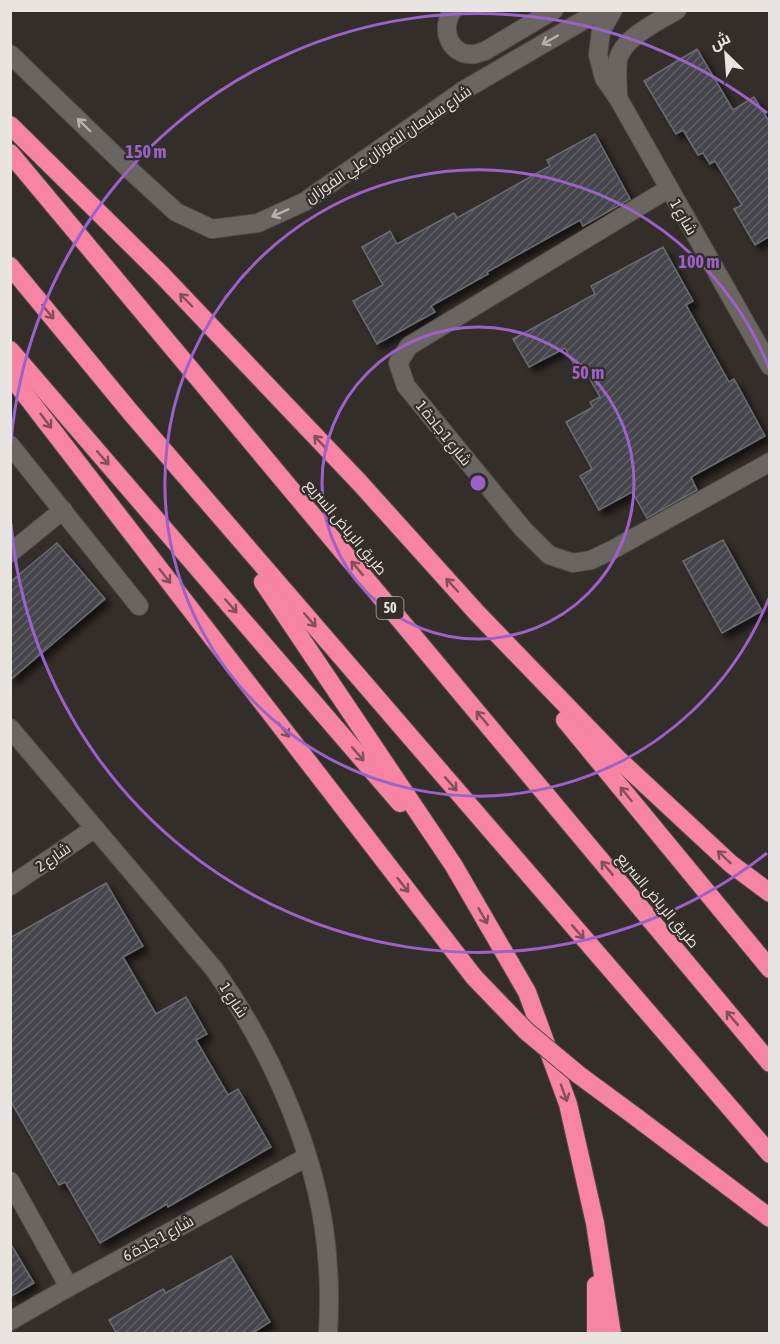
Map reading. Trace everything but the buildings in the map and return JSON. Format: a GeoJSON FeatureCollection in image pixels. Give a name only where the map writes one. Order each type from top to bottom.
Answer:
{"type":"FeatureCollection","features":[{"type":"Feature","properties":{"kind":"highway"},"geometry":{"type":"LineString","coordinates":[[10,124],[169,282],[351,474],[477,614],[618,759],[731,864],[770,893]]}},
{"type":"Feature","properties":{"kind":"highway","name":"طريق الرياض السريع"},"geometry":{"type":"LineString","coordinates":[[10,153],[770,1062]]}},
{"type":"Feature","properties":{"kind":"highway"},"geometry":{"type":"LineString","coordinates":[[10,266],[132,414],[770,1154]]}},
{"type":"Feature","properties":{"kind":"highway"},"geometry":{"type":"LineString","coordinates":[[10,350],[454,866]]}},
{"type":"Feature","properties":{"kind":"highway"},"geometry":{"type":"LineString","coordinates":[[10,375],[474,977],[526,1031],[579,1075],[770,1218]]}},
{"type":"Feature","properties":{"kind":"highway"},"geometry":{"type":"LineString","coordinates":[[132,414],[268,589],[454,866],[527,992],[568,1104],[595,1223],[612,1334]]}},
{"type":"Feature","properties":{"kind":"highway"},"geometry":{"type":"LineString","coordinates":[[477,614],[770,969]]}},
{"type":"Feature","properties":{"kind":"highway"},"geometry":{"type":"LineString","coordinates":[[595,1223],[596,1334]]}},
{"type":"Feature","properties":{"kind":"street"},"geometry":{"type":"LineString","coordinates":[[453,10],[448,16],[446,27],[448,38],[454,47],[463,53],[474,54],[485,51],[554,10]]}},
{"type":"Feature","properties":{"kind":"street","name":"شارع سليمان الفوزان علي الفوزان"},"geometry":{"type":"LineString","coordinates":[[10,54],[176,212],[212,229],[258,223],[304,202],[464,90],[601,10]]}},
{"type":"Feature","properties":{"kind":"street","name":"شارع 1"},"geometry":{"type":"LineString","coordinates":[[613,10],[602,31],[598,55],[604,78],[618,98],[770,366]]}},
{"type":"Feature","properties":{"kind":"street","name":"شارع 1"},"geometry":{"type":"LineString","coordinates":[[618,98],[618,59],[623,46],[670,11]]}},
{"type":"Feature","properties":{"kind":"street","name":"شارع 1 جادة 1"},"geometry":{"type":"LineString","coordinates":[[668,189],[409,346],[398,363],[406,386],[523,529],[549,555],[573,563],[591,560],[612,550],[770,462]]}},
{"type":"Feature","properties":{"kind":"street"},"geometry":{"type":"LineString","coordinates":[[10,445],[139,606]]}},
{"type":"Feature","properties":{"kind":"street"},"geometry":{"type":"LineString","coordinates":[[10,553],[63,510]]}},
{"type":"Feature","properties":{"kind":"street","name":"شارع 1"},"geometry":{"type":"LineString","coordinates":[[10,728],[207,960],[249,1023],[279,1080],[307,1157],[317,1193],[327,1258],[328,1334]]}},
{"type":"Feature","properties":{"kind":"street","name":"شارع 2"},"geometry":{"type":"LineString","coordinates":[[10,886],[95,828]]}},
{"type":"Feature","properties":{"kind":"street","name":"شارع 1 جادة 6"},"geometry":{"type":"LineString","coordinates":[[10,1321],[307,1157]]}},
{"type":"Feature","properties":{"kind":"street"},"geometry":{"type":"LineString","coordinates":[[10,1180],[69,1287]]}}]}
